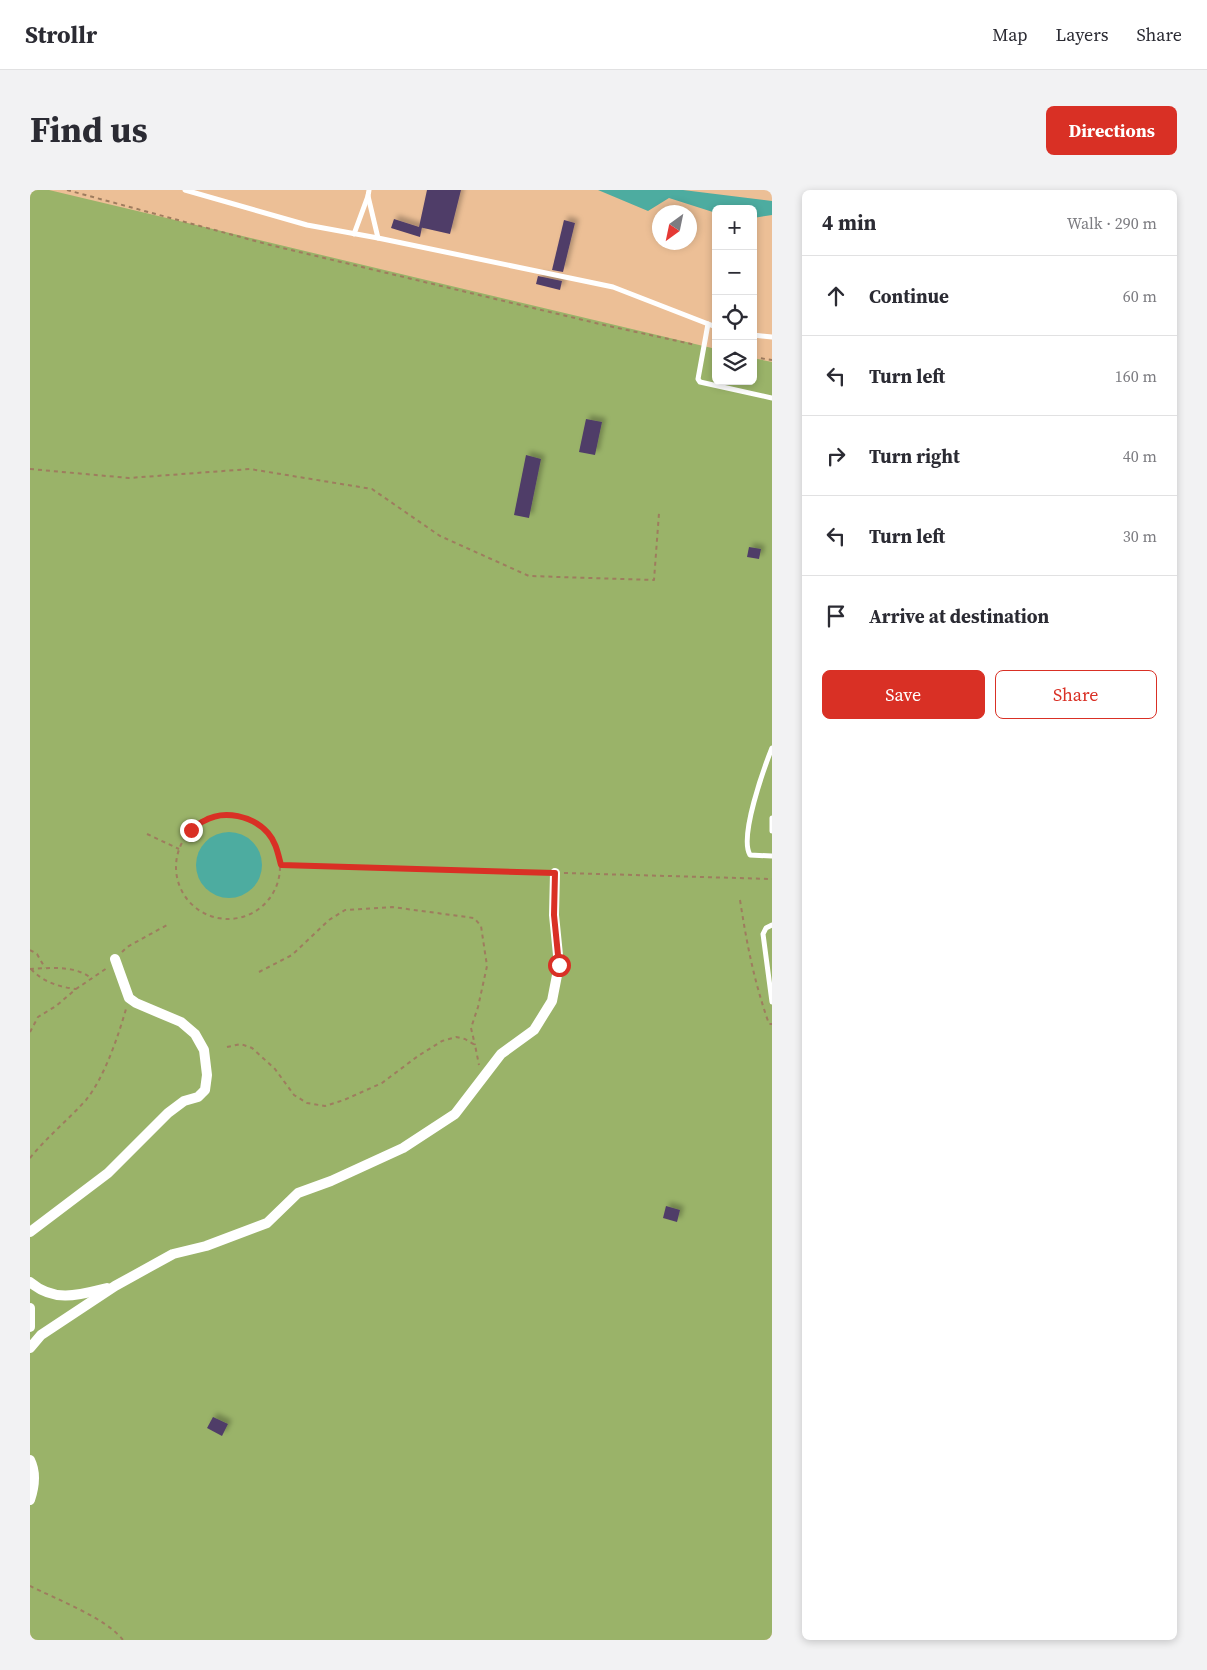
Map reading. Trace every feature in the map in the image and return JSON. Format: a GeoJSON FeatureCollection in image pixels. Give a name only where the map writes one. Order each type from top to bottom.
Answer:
{"type":"FeatureCollection","features":[{"type":"Feature","properties":{"kind":"street"},"geometry":{"type":"LineString","coordinates":[[30,1348],[41,1335],[115,1286],[173,1254],[206,1246],[267,1223],[298,1193],[331,1181],[403,1148],[455,1114],[502,1054],[534,1030],[552,1002],[559,965],[554,915],[555,873]]}},
{"type":"Feature","properties":{"kind":"street"},"geometry":{"type":"LineString","coordinates":[[30,1232],[108,1173],[168,1113],[184,1100],[198,1097],[205,1090],[207,1075],[204,1050],[194,1034],[181,1022],[136,1003],[129,998],[116,959]]}},
{"type":"Feature","properties":{"kind":"street"},"geometry":{"type":"LineString","coordinates":[[30,1282],[43,1291],[61,1296],[76,1296],[115,1286]]}},
{"type":"Feature","properties":{"kind":"street"},"geometry":{"type":"LineString","coordinates":[[30,1308],[30,1327]]}},
{"type":"Feature","properties":{"kind":"street"},"geometry":{"type":"LineString","coordinates":[[30,1460],[33,1466],[33,1490],[30,1500]]}},
{"type":"Feature","properties":{"kind":"lane"},"geometry":{"type":"LineString","coordinates":[[185,190],[307,225],[613,287],[712,326]]}},
{"type":"Feature","properties":{"kind":"lane"},"geometry":{"type":"LineString","coordinates":[[354,234],[369,193]]}},
{"type":"Feature","properties":{"kind":"lane"},"geometry":{"type":"LineString","coordinates":[[369,193],[378,238]]}},
{"type":"Feature","properties":{"kind":"lane"},"geometry":{"type":"LineString","coordinates":[[708,324],[698,379],[700,382],[772,398]]}},
{"type":"Feature","properties":{"kind":"lane"},"geometry":{"type":"LineString","coordinates":[[757,335],[772,337]]}},
{"type":"Feature","properties":{"kind":"lane"},"geometry":{"type":"LineString","coordinates":[[772,748],[756,793],[746,843],[750,855],[772,856]]}},
{"type":"Feature","properties":{"kind":"lane"},"geometry":{"type":"LineString","coordinates":[[772,818],[772,831]]}},
{"type":"Feature","properties":{"kind":"lane"},"geometry":{"type":"LineString","coordinates":[[772,925],[766,928],[763,934],[772,1002]]}},
{"type":"Feature","properties":{"kind":"path"},"geometry":{"type":"LineString","coordinates":[[67,190],[270,245],[594,323],[704,347]]}},
{"type":"Feature","properties":{"kind":"path"},"geometry":{"type":"LineString","coordinates":[[757,358],[772,360]]}},
{"type":"Feature","properties":{"kind":"path"},"geometry":{"type":"LineString","coordinates":[[30,469],[129,478],[250,469],[372,489],[440,536],[529,576],[654,580],[659,513]]}},
{"type":"Feature","properties":{"kind":"path"},"geometry":{"type":"LineString","coordinates":[[222,815],[239,816],[255,822],[268,834],[277,848],[281,865],[278,883],[271,898],[258,910],[242,918],[225,920],[208,916],[193,907],[182,894],[176,877],[176,860],[179,850],[181,843],[191,830],[205,820],[222,815]]}},
{"type":"Feature","properties":{"kind":"path"},"geometry":{"type":"LineString","coordinates":[[147,834],[179,850]]}},
{"type":"Feature","properties":{"kind":"path"},"geometry":{"type":"LineString","coordinates":[[281,865],[772,879]]}},
{"type":"Feature","properties":{"kind":"path"},"geometry":{"type":"LineString","coordinates":[[740,900],[749,958],[758,995],[769,1024],[772,1024]]}},
{"type":"Feature","properties":{"kind":"path"},"geometry":{"type":"LineString","coordinates":[[259,972],[292,955],[329,920],[345,910],[392,907],[474,918],[481,926],[487,966],[478,1007],[471,1028],[481,1080]]}},
{"type":"Feature","properties":{"kind":"path"},"geometry":{"type":"LineString","coordinates":[[116,959],[127,947],[167,925]]}},
{"type":"Feature","properties":{"kind":"path"},"geometry":{"type":"LineString","coordinates":[[30,950],[37,954],[44,968]]}},
{"type":"Feature","properties":{"kind":"path"},"geometry":{"type":"LineString","coordinates":[[30,968],[72,969],[84,972],[92,979]]}},
{"type":"Feature","properties":{"kind":"path"},"geometry":{"type":"LineString","coordinates":[[30,968],[36,975],[50,982],[76,989]]}},
{"type":"Feature","properties":{"kind":"path"},"geometry":{"type":"LineString","coordinates":[[30,1032],[38,1017],[96,976]]}},
{"type":"Feature","properties":{"kind":"path"},"geometry":{"type":"LineString","coordinates":[[30,1158],[40,1145],[86,1099],[104,1072],[129,998]]}},
{"type":"Feature","properties":{"kind":"path"},"geometry":{"type":"LineString","coordinates":[[227,1047],[241,1044],[252,1048],[274,1070],[294,1096],[307,1103],[325,1106],[344,1100],[382,1083],[442,1041],[456,1038],[465,1039],[475,1045]]}},
{"type":"Feature","properties":{"kind":"path"},"geometry":{"type":"LineString","coordinates":[[30,1586],[106,1625],[123,1640]]}},
{"type":"Feature","properties":{"kind":"green space"},"geometry":{"type":"Polygon","coordinates":[[[30,190],[49,190],[712,348],[712,385],[757,385],[757,359],[772,362],[772,1640],[30,1640],[30,190]]]}},
{"type":"Feature","properties":{"kind":"water"},"geometry":{"type":"Polygon","coordinates":[[[598,190],[683,190],[772,201],[772,215],[757,217],[757,205],[712,205],[712,212],[697,207],[697,205],[669,198],[658,205],[652,205],[652,209],[648,211],[598,190]]]}},
{"type":"Feature","properties":{"kind":"water"},"geometry":{"type":"Polygon","coordinates":[[[229,832],[242,834],[252,842],[260,852],[262,865],[260,878],[252,888],[242,896],[229,898],[216,896],[206,888],[198,878],[196,865],[198,852],[206,842],[216,834],[229,832]]]}},
{"type":"Feature","properties":{"kind":"building"},"geometry":{"type":"Polygon","coordinates":[[[427,190],[461,190],[450,234],[422,228],[420,237],[391,228],[394,219],[419,227],[427,190]]]}},
{"type":"Feature","properties":{"kind":"building"},"geometry":{"type":"Polygon","coordinates":[[[564,220],[575,223],[563,272],[552,270],[564,220]]]}},
{"type":"Feature","properties":{"kind":"building"},"geometry":{"type":"Polygon","coordinates":[[[538,276],[562,281],[560,290],[536,284],[538,276]]]}},
{"type":"Feature","properties":{"kind":"building"},"geometry":{"type":"Polygon","coordinates":[[[586,419],[602,422],[595,455],[579,452],[586,419]]]}},
{"type":"Feature","properties":{"kind":"building"},"geometry":{"type":"Polygon","coordinates":[[[526,455],[541,459],[529,518],[514,515],[526,455]]]}},
{"type":"Feature","properties":{"kind":"building"},"geometry":{"type":"Polygon","coordinates":[[[749,547],[761,549],[759,559],[747,557],[749,547]]]}},
{"type":"Feature","properties":{"kind":"building"},"geometry":{"type":"Polygon","coordinates":[[[666,1206],[680,1210],[677,1222],[663,1218],[666,1206]]]}},
{"type":"Feature","properties":{"kind":"building"},"geometry":{"type":"Polygon","coordinates":[[[213,1417],[228,1424],[222,1436],[207,1428],[213,1417]]]}},
{"type":"Feature","properties":{"kind":"route"},"geometry":{"type":"LineString","coordinates":[[191,830],[205,820],[222,815],[239,816],[255,822],[268,834],[277,848],[281,865],[555,873],[554,915],[559,965]]}}]}
